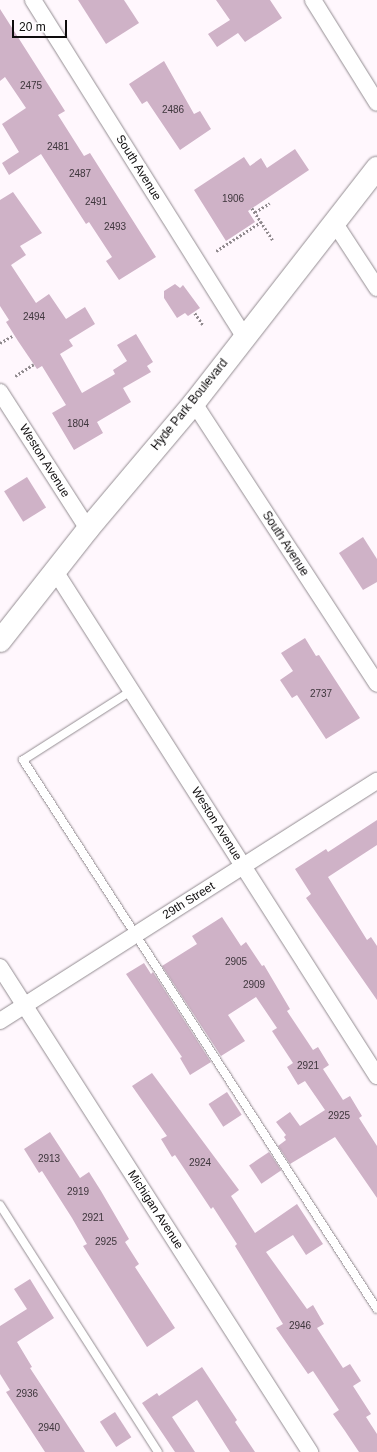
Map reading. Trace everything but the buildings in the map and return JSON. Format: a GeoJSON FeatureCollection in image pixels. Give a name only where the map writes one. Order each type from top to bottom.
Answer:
{"type":"FeatureCollection","features":[{"type":"Feature","properties":{"kind":"main road","name":"Hyde Park Boulevard"},"geometry":{"type":"LineString","coordinates":[[2,632],[56,571],[88,529],[194,403],[244,336],[377,168]]}},
{"type":"Feature","properties":{"kind":"street","name":"South Avenue"},"geometry":{"type":"LineString","coordinates":[[33,0],[244,336]]}},
{"type":"Feature","properties":{"kind":"street"},"geometry":{"type":"LineString","coordinates":[[313,0],[377,103]]}},
{"type":"Feature","properties":{"kind":"street"},"geometry":{"type":"LineString","coordinates":[[334,222],[377,288]]}},
{"type":"Feature","properties":{"kind":"street","name":"Weston Avenue"},"geometry":{"type":"LineString","coordinates":[[0,392],[88,529]]}},
{"type":"Feature","properties":{"kind":"street","name":"South Avenue"},"geometry":{"type":"LineString","coordinates":[[194,403],[377,684]]}},
{"type":"Feature","properties":{"kind":"street","name":"Weston Avenue"},"geometry":{"type":"LineString","coordinates":[[56,571],[377,1076]]}},
{"type":"Feature","properties":{"kind":"street","name":"29th Street"},"geometry":{"type":"LineString","coordinates":[[0,1021],[377,781]]}},
{"type":"Feature","properties":{"kind":"street","name":"Michigan Avenue"},"geometry":{"type":"LineString","coordinates":[[0,968],[310,1452]]}},
{"type":"Feature","properties":{"kind":"lane"},"geometry":{"type":"LineString","coordinates":[[132,691],[23,760],[377,1309]]}},
{"type":"Feature","properties":{"kind":"lane"},"geometry":{"type":"LineString","coordinates":[[0,1205],[158,1452]]}},
{"type":"Feature","properties":{"kind":"path"},"geometry":{"type":"LineString","coordinates":[[255,212],[270,202]]}},
{"type":"Feature","properties":{"kind":"path"},"geometry":{"type":"LineString","coordinates":[[252,208],[273,240]]}},
{"type":"Feature","properties":{"kind":"path"},"geometry":{"type":"LineString","coordinates":[[216,251],[261,222]]}},
{"type":"Feature","properties":{"kind":"path"},"geometry":{"type":"LineString","coordinates":[[195,313],[203,325]]}},
{"type":"Feature","properties":{"kind":"path"},"geometry":{"type":"LineString","coordinates":[[0,343],[12,336]]}},
{"type":"Feature","properties":{"kind":"path"},"geometry":{"type":"LineString","coordinates":[[16,376],[34,364]]}}]}
